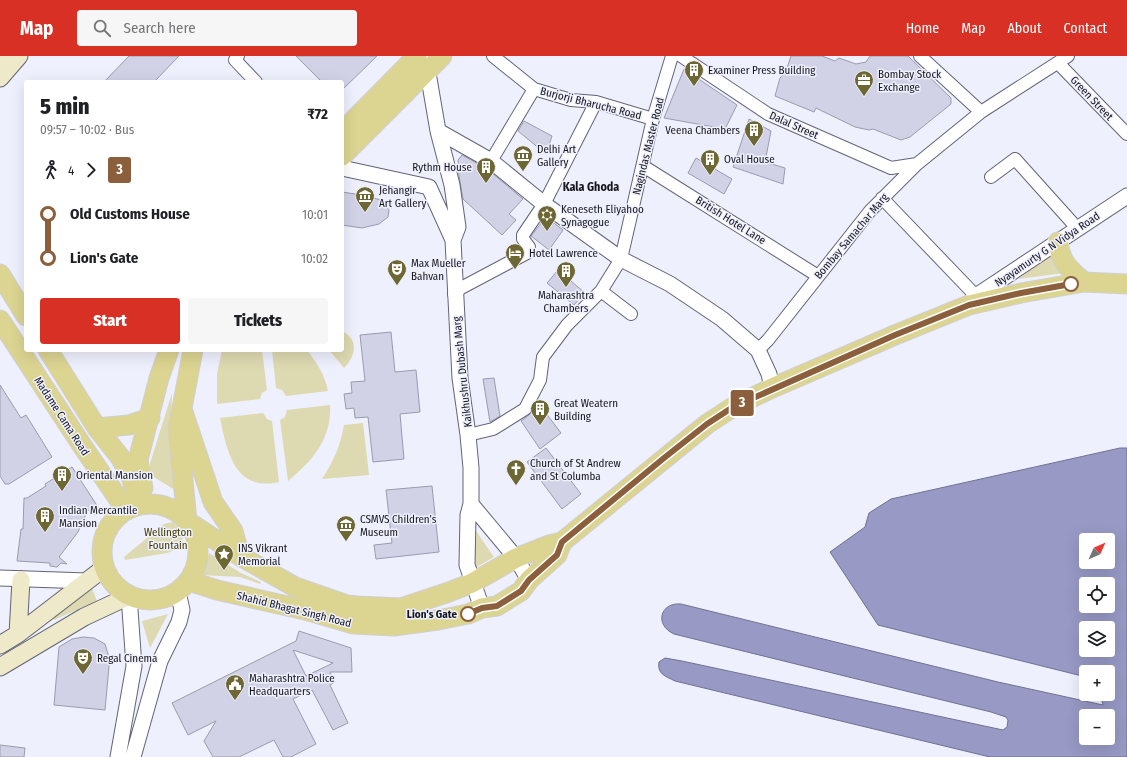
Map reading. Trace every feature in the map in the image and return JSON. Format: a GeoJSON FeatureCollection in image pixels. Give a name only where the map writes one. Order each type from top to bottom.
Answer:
{"type":"FeatureCollection","features":[{"type":"Feature","properties":{"kind":"main road"},"geometry":{"type":"LineString","coordinates":[[0,78],[19,56]]}},
{"type":"Feature","properties":{"kind":"main road"},"geometry":{"type":"LineString","coordinates":[[344,130],[423,61],[442,56]]}},
{"type":"Feature","properties":{"kind":"main road"},"geometry":{"type":"LineString","coordinates":[[344,154],[423,61]]}},
{"type":"Feature","properties":{"kind":"main road"},"geometry":{"type":"LineString","coordinates":[[1058,242],[1061,257],[1065,264],[1084,282]]}},
{"type":"Feature","properties":{"kind":"main road"},"geometry":{"type":"LineString","coordinates":[[0,274],[24,313]]}},
{"type":"Feature","properties":{"kind":"main road"},"geometry":{"type":"LineString","coordinates":[[194,352],[178,429],[187,521],[196,536],[199,552],[196,569],[184,586],[159,600],[143,600],[129,596],[113,584],[104,568],[101,555],[102,540],[108,526],[118,515],[138,506],[161,505],[175,511],[187,521],[240,556],[295,587],[347,605],[401,608],[472,583],[516,558],[549,545],[562,542],[707,424],[733,407],[772,388],[972,301],[1084,282],[1127,284]]}},
{"type":"Feature","properties":{"kind":"main road","name":"Madame Cama Road"},"geometry":{"type":"LineString","coordinates":[[0,320],[83,447],[138,506]]}},
{"type":"Feature","properties":{"kind":"main road","name":"Madame Cama Road"},"geometry":{"type":"LineString","coordinates":[[49,352],[97,428],[120,457],[131,477],[138,506]]}},
{"type":"Feature","properties":{"kind":"main road"},"geometry":{"type":"LineString","coordinates":[[138,506],[138,460],[150,418],[159,378],[168,352]]}},
{"type":"Feature","properties":{"kind":"main road"},"geometry":{"type":"LineString","coordinates":[[182,408],[213,502],[233,531],[240,556]]}},
{"type":"Feature","properties":{"kind":"main road"},"geometry":{"type":"LineString","coordinates":[[97,428],[129,425],[150,418]]}},
{"type":"Feature","properties":{"kind":"main road","name":"Shahid Bhagat Singh Road"},"geometry":{"type":"LineString","coordinates":[[184,586],[217,590],[288,606],[353,624],[394,626],[453,617],[468,614],[482,608],[497,606],[521,591],[529,580],[557,555],[562,542]]}},
{"type":"Feature","properties":{"kind":"main road"},"geometry":{"type":"LineString","coordinates":[[0,645],[18,634],[104,568]]}},
{"type":"Feature","properties":{"kind":"main road"},"geometry":{"type":"LineString","coordinates":[[18,634],[20,580]]}},
{"type":"Feature","properties":{"kind":"main road"},"geometry":{"type":"LineString","coordinates":[[288,606],[295,587]]}},
{"type":"Feature","properties":{"kind":"main road"},"geometry":{"type":"LineString","coordinates":[[0,666],[84,617],[129,596]]}},
{"type":"Feature","properties":{"kind":"street"},"geometry":{"type":"LineString","coordinates":[[238,56],[235,60],[254,80]]}},
{"type":"Feature","properties":{"kind":"street","name":"Burjorji Bharucha Road"},"geometry":{"type":"LineString","coordinates":[[493,56],[534,89],[571,100],[596,102],[653,119]]}},
{"type":"Feature","properties":{"kind":"street","name":"Nagindas Master Road"},"geometry":{"type":"LineString","coordinates":[[468,435],[493,429],[525,409],[540,380],[543,357],[567,325],[601,291],[621,259],[653,119],[672,56]]}},
{"type":"Feature","properties":{"kind":"street","name":"Dalal Street"},"geometry":{"type":"LineString","coordinates":[[681,56],[768,114],[891,168],[917,164]]}},
{"type":"Feature","properties":{"kind":"street"},"geometry":{"type":"LineString","coordinates":[[920,56],[981,112]]}},
{"type":"Feature","properties":{"kind":"street","name":"Bombay Samachar Marg"},"geometry":{"type":"LineString","coordinates":[[758,350],[768,340],[882,198],[917,164],[981,112],[1068,56]]}},
{"type":"Feature","properties":{"kind":"street","name":"Kaikhushru Dubash Marg"},"geometry":{"type":"LineString","coordinates":[[423,61],[438,131],[452,185],[458,227],[453,240],[454,294],[460,378],[471,468],[471,504],[468,515],[467,564],[472,583],[482,608]]}},
{"type":"Feature","properties":{"kind":"street","name":"Green Street"},"geometry":{"type":"LineString","coordinates":[[1058,63],[1127,134]]}},
{"type":"Feature","properties":{"kind":"street"},"geometry":{"type":"LineString","coordinates":[[491,161],[534,89]]}},
{"type":"Feature","properties":{"kind":"street"},"geometry":{"type":"LineString","coordinates":[[454,294],[460,288],[527,253],[529,247],[522,236],[544,204],[596,102]]}},
{"type":"Feature","properties":{"kind":"street"},"geometry":{"type":"LineString","coordinates":[[438,131],[491,161],[544,204],[621,259],[670,284],[722,318],[758,350],[769,374],[772,388]]}},
{"type":"Feature","properties":{"kind":"street"},"geometry":{"type":"LineString","coordinates":[[991,177],[1015,159],[1077,228]]}},
{"type":"Feature","properties":{"kind":"street","name":"British Hotel Lane"},"geometry":{"type":"LineString","coordinates":[[643,166],[818,276]]}},
{"type":"Feature","properties":{"kind":"street"},"geometry":{"type":"LineString","coordinates":[[344,168],[429,187],[452,185]]}},
{"type":"Feature","properties":{"kind":"street","name":"Kaikhushru Dubash Marg"},"geometry":{"type":"LineString","coordinates":[[429,187],[453,240]]}},
{"type":"Feature","properties":{"kind":"street","name":"Nyayamurty G N Vidya Road"},"geometry":{"type":"LineString","coordinates":[[972,301],[1077,228],[1127,196]]}},
{"type":"Feature","properties":{"kind":"street"},"geometry":{"type":"LineString","coordinates":[[882,198],[972,301]]}},
{"type":"Feature","properties":{"kind":"street"},"geometry":{"type":"LineString","coordinates":[[601,291],[631,314]]}},
{"type":"Feature","properties":{"kind":"street"},"geometry":{"type":"LineString","coordinates":[[471,504],[516,558],[529,580]]}},
{"type":"Feature","properties":{"kind":"street"},"geometry":{"type":"LineString","coordinates":[[0,578],[20,580],[87,581]]}},
{"type":"Feature","properties":{"kind":"street"},"geometry":{"type":"LineString","coordinates":[[133,757],[160,661],[179,622],[182,610],[184,586]]}},
{"type":"Feature","properties":{"kind":"street"},"geometry":{"type":"LineString","coordinates":[[118,757],[134,666],[129,596]]}},
{"type":"Feature","properties":{"kind":"green space"},"geometry":{"type":"Polygon","coordinates":[[[1054,253],[1064,273],[1018,279],[1054,253]]]}},
{"type":"Feature","properties":{"kind":"green space"},"geometry":{"type":"Polygon","coordinates":[[[344,332],[351,339],[354,349],[351,359],[344,368],[331,352],[344,352],[344,332]]]}},
{"type":"Feature","properties":{"kind":"green space"},"geometry":{"type":"Polygon","coordinates":[[[222,352],[262,352],[267,390],[262,393],[260,399],[217,404],[217,374],[222,352]]]}},
{"type":"Feature","properties":{"kind":"green space"},"geometry":{"type":"Polygon","coordinates":[[[272,352],[308,352],[320,369],[328,391],[286,396],[282,390],[276,388],[272,352]]]}},
{"type":"Feature","properties":{"kind":"green space"},"geometry":{"type":"Polygon","coordinates":[[[172,393],[171,420],[175,490],[147,473],[172,393]]]}},
{"type":"Feature","properties":{"kind":"green space"},"geometry":{"type":"Polygon","coordinates":[[[330,405],[330,417],[324,439],[312,457],[288,481],[280,420],[285,417],[287,410],[330,405]]]}},
{"type":"Feature","properties":{"kind":"green space"},"geometry":{"type":"Polygon","coordinates":[[[263,413],[267,419],[272,421],[279,482],[264,484],[252,481],[243,475],[236,466],[230,456],[226,444],[220,418],[263,413]]]}},
{"type":"Feature","properties":{"kind":"green space"},"geometry":{"type":"Polygon","coordinates":[[[363,423],[369,475],[322,479],[336,453],[341,440],[344,425],[363,423]]]}},
{"type":"Feature","properties":{"kind":"green space","name":"Wellington Fountain"},"geometry":{"type":"Polygon","coordinates":[[[173,522],[183,533],[182,547],[167,553],[125,560],[124,557],[164,524],[173,522]]]}},
{"type":"Feature","properties":{"kind":"green space"},"geometry":{"type":"Polygon","coordinates":[[[474,528],[494,557],[473,569],[474,528]]]}},
{"type":"Feature","properties":{"kind":"green space"},"geometry":{"type":"Polygon","coordinates":[[[209,553],[241,573],[261,582],[260,584],[240,577],[202,575],[209,553]]]}},
{"type":"Feature","properties":{"kind":"green space"},"geometry":{"type":"Polygon","coordinates":[[[91,586],[97,601],[54,620],[53,618],[91,586]]]}},
{"type":"Feature","properties":{"kind":"green space"},"geometry":{"type":"Polygon","coordinates":[[[168,614],[150,648],[142,621],[168,614]]]}},
{"type":"Feature","properties":{"kind":"water"},"geometry":{"type":"Polygon","coordinates":[[[1120,448],[1127,448],[1127,757],[990,757],[675,681],[662,674],[659,669],[659,662],[665,658],[1003,730],[1007,727],[1008,720],[1006,717],[991,712],[674,634],[664,625],[662,615],[664,610],[668,607],[674,604],[681,604],[998,682],[1079,700],[1079,701],[1103,705],[1102,701],[1115,701],[1115,665],[1079,665],[1079,675],[878,625],[830,552],[865,527],[869,513],[891,499],[1120,448]]]}},
{"type":"Feature","properties":{"kind":"building"},"geometry":{"type":"Polygon","coordinates":[[[129,56],[179,56],[156,80],[106,80],[129,56]]]}},
{"type":"Feature","properties":{"kind":"building"},"geometry":{"type":"Polygon","coordinates":[[[296,56],[377,56],[344,88],[344,80],[320,80],[296,56]]]}},
{"type":"Feature","properties":{"kind":"building","name":"Bombay Stock Exchange"},"geometry":{"type":"Polygon","coordinates":[[[791,56],[822,56],[835,61],[839,58],[856,64],[866,62],[870,56],[908,56],[951,98],[951,104],[910,137],[901,140],[873,129],[869,130],[855,127],[816,108],[814,112],[775,96],[780,78],[786,71],[791,56]]]}},
{"type":"Feature","properties":{"kind":"building","name":"Examiner Press Building"},"geometry":{"type":"Polygon","coordinates":[[[684,69],[737,105],[725,129],[664,118],[684,69]]]}},
{"type":"Feature","properties":{"kind":"building","name":"Veena Chambers"},"geometry":{"type":"Polygon","coordinates":[[[749,119],[771,131],[765,162],[785,168],[783,184],[733,167],[749,119]]]}},
{"type":"Feature","properties":{"kind":"building"},"geometry":{"type":"Polygon","coordinates":[[[524,121],[552,136],[546,154],[518,131],[524,121]]]}},
{"type":"Feature","properties":{"kind":"building","name":"Rythm House"},"geometry":{"type":"Polygon","coordinates":[[[462,155],[486,168],[523,199],[509,214],[516,220],[502,235],[463,199],[458,160],[462,155]]]}},
{"type":"Feature","properties":{"kind":"building","name":"Oval House"},"geometry":{"type":"Polygon","coordinates":[[[696,158],[732,179],[724,194],[688,173],[696,158]]]}},
{"type":"Feature","properties":{"kind":"building","name":"Jehangir Art Gallery"},"geometry":{"type":"Polygon","coordinates":[[[344,192],[381,200],[389,210],[388,217],[379,224],[362,228],[344,225],[344,192]]]}},
{"type":"Feature","properties":{"kind":"building","name":"Keneseth Eliyahoo Synagogue"},"geometry":{"type":"Polygon","coordinates":[[[546,217],[563,230],[549,250],[531,236],[546,217]]]}},
{"type":"Feature","properties":{"kind":"building","name":"Maharashtra Chambers"},"geometry":{"type":"Polygon","coordinates":[[[558,270],[585,293],[574,305],[547,283],[558,270]]]}},
{"type":"Feature","properties":{"kind":"building"},"geometry":{"type":"Polygon","coordinates":[[[391,332],[395,372],[416,370],[420,412],[400,414],[404,459],[373,462],[368,417],[355,418],[354,408],[346,409],[344,394],[352,393],[351,382],[365,381],[360,335],[391,332]]]}},
{"type":"Feature","properties":{"kind":"building"},"geometry":{"type":"Polygon","coordinates":[[[494,378],[500,416],[490,422],[483,379],[494,378]]]}},
{"type":"Feature","properties":{"kind":"building"},"geometry":{"type":"Polygon","coordinates":[[[0,385],[21,418],[26,415],[52,457],[9,484],[5,484],[0,476],[0,385]]]}},
{"type":"Feature","properties":{"kind":"building","name":"Great Weatern Building"},"geometry":{"type":"Polygon","coordinates":[[[539,404],[561,433],[540,449],[521,421],[539,404]]]}},
{"type":"Feature","properties":{"kind":"building"},"geometry":{"type":"Polygon","coordinates":[[[546,448],[581,494],[562,509],[527,462],[546,448]]]}},
{"type":"Feature","properties":{"kind":"building"},"geometry":{"type":"Polygon","coordinates":[[[72,467],[98,507],[95,515],[88,510],[78,532],[59,557],[67,564],[61,563],[57,567],[50,566],[50,563],[17,561],[21,529],[23,529],[24,498],[27,498],[46,486],[45,484],[72,467]]]}},
{"type":"Feature","properties":{"kind":"building"},"geometry":{"type":"Polygon","coordinates":[[[432,486],[439,552],[376,559],[374,545],[392,543],[386,490],[432,486]]]}},
{"type":"Feature","properties":{"kind":"building","name":"Maharashtra Police Headquarters"},"geometry":{"type":"Polygon","coordinates":[[[299,631],[351,648],[352,672],[330,672],[335,682],[330,685],[348,723],[333,730],[312,690],[293,699],[316,744],[291,757],[283,757],[274,740],[239,757],[213,757],[204,741],[216,721],[188,735],[172,703],[296,641],[299,631]],[[293,650],[306,676],[333,663],[293,650]]]}},
{"type":"Feature","properties":{"kind":"building","name":"Regal Cinema"},"geometry":{"type":"Polygon","coordinates":[[[83,637],[94,638],[105,644],[109,666],[105,710],[54,705],[59,647],[72,639],[83,637]]]}},
{"type":"Feature","properties":{"kind":"building"},"geometry":{"type":"Polygon","coordinates":[[[0,745],[25,748],[24,757],[0,757],[0,745]]]}},
{"type":"Feature","properties":{"kind":"bus line","name":"3"},"geometry":{"type":"LineString","coordinates":[[468,614],[482,608],[497,606],[521,591],[529,580],[557,555],[562,542],[707,424],[733,407],[772,388],[969,305],[1021,293],[1071,284]]}},
{"type":"Feature","properties":{"kind":"place","name":"Examiner Press Building"},"geometry":{"type":"Point","coordinates":[694,87]}},
{"type":"Feature","properties":{"kind":"place","name":"Bombay Stock Exchange"},"geometry":{"type":"Point","coordinates":[864,97]}},
{"type":"Feature","properties":{"kind":"place","name":"Veena Chambers"},"geometry":{"type":"Point","coordinates":[754,147]}},
{"type":"Feature","properties":{"kind":"place","name":"Delhi Art Gallery"},"geometry":{"type":"Point","coordinates":[523,172]}},
{"type":"Feature","properties":{"kind":"place","name":"Oval House"},"geometry":{"type":"Point","coordinates":[710,176]}},
{"type":"Feature","properties":{"kind":"place","name":"Rythm House"},"geometry":{"type":"Point","coordinates":[486,184]}},
{"type":"Feature","properties":{"kind":"place","name":"Jehangir Art Gallery"},"geometry":{"type":"Point","coordinates":[365,213]}},
{"type":"Feature","properties":{"kind":"place","name":"Keneseth Eliyahoo Synagogue"},"geometry":{"type":"Point","coordinates":[547,232]}},
{"type":"Feature","properties":{"kind":"place","name":"Hotel Lawrence"},"geometry":{"type":"Point","coordinates":[515,270]}},
{"type":"Feature","properties":{"kind":"place","name":"Max Mueller Bahvan"},"geometry":{"type":"Point","coordinates":[397,286]}},
{"type":"Feature","properties":{"kind":"place","name":"Maharashtra Chambers"},"geometry":{"type":"Point","coordinates":[566,288]}},
{"type":"Feature","properties":{"kind":"place","name":"Great Weatern Building"},"geometry":{"type":"Point","coordinates":[540,426]}},
{"type":"Feature","properties":{"kind":"place","name":"Church of St Andrew and St Columba"},"geometry":{"type":"Point","coordinates":[516,486]}},
{"type":"Feature","properties":{"kind":"place","name":"Oriental Mansion"},"geometry":{"type":"Point","coordinates":[62,492]}},
{"type":"Feature","properties":{"kind":"place","name":"Indian Mercantile Mansion"},"geometry":{"type":"Point","coordinates":[45,533]}},
{"type":"Feature","properties":{"kind":"place","name":"CSMVS Children’s Museum"},"geometry":{"type":"Point","coordinates":[346,542]}},
{"type":"Feature","properties":{"kind":"place","name":"INS Vikrant Memorial"},"geometry":{"type":"Point","coordinates":[224,571]}},
{"type":"Feature","properties":{"kind":"place","name":"Lion's Gate"},"geometry":{"type":"Point","coordinates":[468,614]}},
{"type":"Feature","properties":{"kind":"place","name":"Regal Cinema"},"geometry":{"type":"Point","coordinates":[83,675]}},
{"type":"Feature","properties":{"kind":"place","name":"Maharashtra Police Headquarters"},"geometry":{"type":"Point","coordinates":[235,701]}},
{"type":"Feature","properties":{"kind":"district","name":"Kala Ghoda"},"geometry":{"type":"Point","coordinates":[591,187]}}]}
